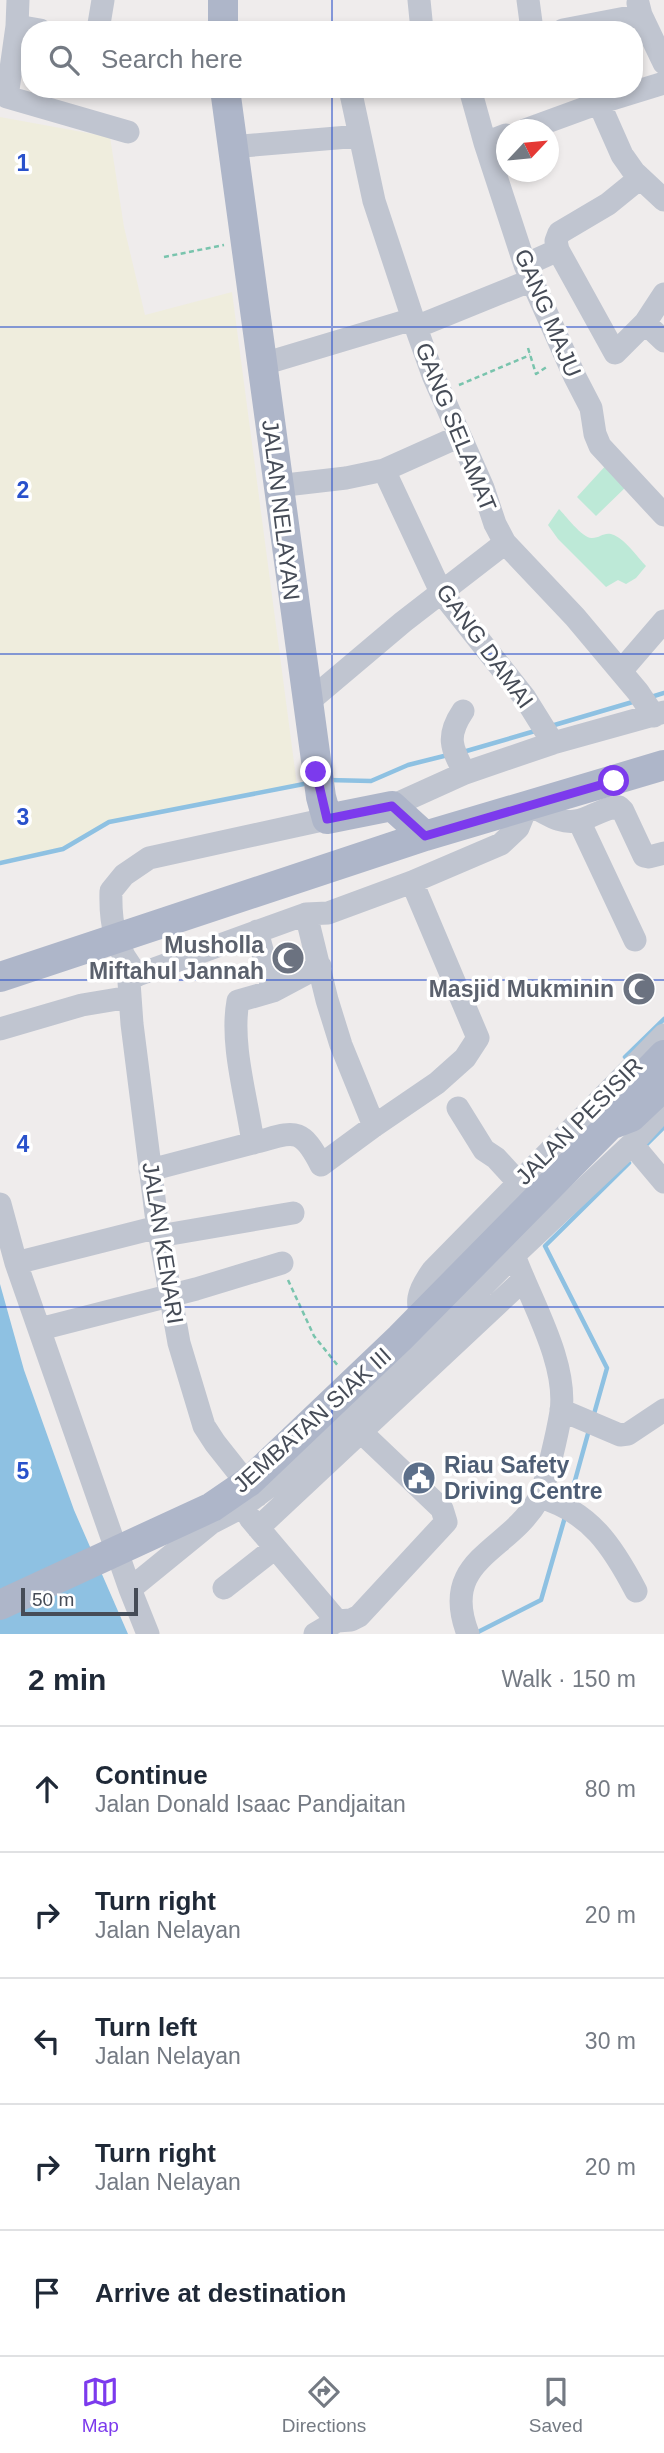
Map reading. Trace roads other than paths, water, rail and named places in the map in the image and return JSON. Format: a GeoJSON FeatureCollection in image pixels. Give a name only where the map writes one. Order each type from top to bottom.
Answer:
{"type":"FeatureCollection","features":[{"type":"Feature","properties":{"kind":"main road"},"geometry":{"type":"LineString","coordinates":[[223,0],[223,21]]}},
{"type":"Feature","properties":{"kind":"main road","name":"JALAN NELAYAN"},"geometry":{"type":"LineString","coordinates":[[226,98],[321,796]]}},
{"type":"Feature","properties":{"kind":"main road"},"geometry":{"type":"LineString","coordinates":[[0,977],[425,836],[664,765]]}},
{"type":"Feature","properties":{"kind":"main road"},"geometry":{"type":"LineString","coordinates":[[321,796],[392,806],[425,836]]}},
{"type":"Feature","properties":{"kind":"main road"},"geometry":{"type":"LineString","coordinates":[[631,1145],[629,1090],[664,1055]]}},
{"type":"Feature","properties":{"kind":"main road"},"geometry":{"type":"LineString","coordinates":[[631,1145],[631,1117],[664,1086]]}},
{"type":"Feature","properties":{"kind":"main road","name":"JEMBATAN SIAK III"},"geometry":{"type":"LineString","coordinates":[[0,1605],[212,1507],[250,1481],[400,1338],[503,1215],[631,1145]]}},
{"type":"Feature","properties":{"kind":"street"},"geometry":{"type":"LineString","coordinates":[[100,21],[103,0]]}},
{"type":"Feature","properties":{"kind":"street"},"geometry":{"type":"LineString","coordinates":[[419,0],[421,21]]}},
{"type":"Feature","properties":{"kind":"street"},"geometry":{"type":"LineString","coordinates":[[528,0],[531,21]]}},
{"type":"Feature","properties":{"kind":"street"},"geometry":{"type":"LineString","coordinates":[[594,21],[639,8],[662,54]]}},
{"type":"Feature","properties":{"kind":"street"},"geometry":{"type":"LineString","coordinates":[[19,16],[4,103],[128,132]]}},
{"type":"Feature","properties":{"kind":"street"},"geometry":{"type":"LineString","coordinates":[[643,89],[664,83]]}},
{"type":"Feature","properties":{"kind":"street","name":"GANG SELAMAT"},"geometry":{"type":"LineString","coordinates":[[351,98],[374,201],[415,323],[440,392],[495,524],[505,543],[575,617],[651,706]]}},
{"type":"Feature","properties":{"kind":"street","name":"GANG MAJU"},"geometry":{"type":"LineString","coordinates":[[475,98],[496,139]]}},
{"type":"Feature","properties":{"kind":"street"},"geometry":{"type":"LineString","coordinates":[[555,119],[615,98]]}},
{"type":"Feature","properties":{"kind":"street"},"geometry":{"type":"LineString","coordinates":[[599,103],[622,155],[640,178],[664,200]]}},
{"type":"Feature","properties":{"kind":"street"},"geometry":{"type":"LineString","coordinates":[[231,147],[360,136]]}},
{"type":"Feature","properties":{"kind":"street"},"geometry":{"type":"LineString","coordinates":[[640,178],[608,204],[559,233],[556,242],[615,353],[646,323],[664,294]]}},
{"type":"Feature","properties":{"kind":"street","name":"GANG MAJU"},"geometry":{"type":"LineString","coordinates":[[506,182],[528,272],[591,408],[595,435],[600,446],[663,513]]}},
{"type":"Feature","properties":{"kind":"street"},"geometry":{"type":"LineString","coordinates":[[263,364],[415,323],[528,272],[558,250]]}},
{"type":"Feature","properties":{"kind":"street"},"geometry":{"type":"LineString","coordinates":[[646,323],[664,341]]}},
{"type":"Feature","properties":{"kind":"street"},"geometry":{"type":"LineString","coordinates":[[277,486],[346,478],[384,470],[460,436]]}},
{"type":"Feature","properties":{"kind":"street","name":"GANG DAMAI"},"geometry":{"type":"LineString","coordinates":[[384,470],[441,592],[551,738]]}},
{"type":"Feature","properties":{"kind":"street"},"geometry":{"type":"LineString","coordinates":[[307,703],[441,592],[505,543]]}},
{"type":"Feature","properties":{"kind":"street"},"geometry":{"type":"LineString","coordinates":[[621,671],[664,621]]}},
{"type":"Feature","properties":{"kind":"street"},"geometry":{"type":"LineString","coordinates":[[392,806],[458,759],[551,738],[651,706]]}},
{"type":"Feature","properties":{"kind":"street"},"geometry":{"type":"LineString","coordinates":[[458,759],[453,726],[463,711]]}},
{"type":"Feature","properties":{"kind":"street"},"geometry":{"type":"LineString","coordinates":[[579,821],[588,804],[614,781]]}},
{"type":"Feature","properties":{"kind":"street"},"geometry":{"type":"LineString","coordinates":[[321,796],[149,858],[124,875],[111,891],[115,935],[120,952],[138,975],[306,914],[328,913],[501,845],[522,822],[527,806],[555,820],[579,821],[603,810],[620,807],[644,856],[664,853]]}},
{"type":"Feature","properties":{"kind":"street"},"geometry":{"type":"LineString","coordinates":[[579,821],[635,940]]}},
{"type":"Feature","properties":{"kind":"street"},"geometry":{"type":"LineString","coordinates":[[150,1170],[285,1135],[301,1136],[309,1143],[321,1165],[437,1083],[465,1058],[478,1038],[412,882]]}},
{"type":"Feature","properties":{"kind":"street"},"geometry":{"type":"LineString","coordinates":[[306,914],[341,1045],[374,1126]]}},
{"type":"Feature","properties":{"kind":"street"},"geometry":{"type":"LineString","coordinates":[[257,931],[273,991]]}},
{"type":"Feature","properties":{"kind":"street"},"geometry":{"type":"LineString","coordinates":[[253,1143],[243,1088],[236,1011],[238,1000],[273,991],[320,965]]}},
{"type":"Feature","properties":{"kind":"street","name":"JALAN KENARI"},"geometry":{"type":"LineString","coordinates":[[138,975],[129,982],[150,1170],[179,1343],[204,1426],[249,1501],[258,1528],[337,1621]]}},
{"type":"Feature","properties":{"kind":"street"},"geometry":{"type":"LineString","coordinates":[[0,1029],[82,1005],[130,997]]}},
{"type":"Feature","properties":{"kind":"street","name":"JALAN PESISIR"},"geometry":{"type":"LineString","coordinates":[[442,1328],[427,1320],[420,1312],[417,1300],[423,1283],[433,1270],[503,1215],[518,1182],[664,1035]]}},
{"type":"Feature","properties":{"kind":"street"},"geometry":{"type":"LineString","coordinates":[[458,1108],[484,1150],[496,1158],[518,1182]]}},
{"type":"Feature","properties":{"kind":"street"},"geometry":{"type":"LineString","coordinates":[[130,1589],[211,1523],[275,1482],[442,1328],[514,1255],[631,1145],[664,1109]]}},
{"type":"Feature","properties":{"kind":"street"},"geometry":{"type":"LineString","coordinates":[[631,1145],[664,1182]]}},
{"type":"Feature","properties":{"kind":"street"},"geometry":{"type":"LineString","coordinates":[[0,1204],[16,1263],[148,1634]]}},
{"type":"Feature","properties":{"kind":"street"},"geometry":{"type":"LineString","coordinates":[[16,1263],[159,1231],[293,1213]]}},
{"type":"Feature","properties":{"kind":"street"},"geometry":{"type":"LineString","coordinates":[[514,1255],[546,1330],[569,1413],[557,1503]]}},
{"type":"Feature","properties":{"kind":"street"},"geometry":{"type":"LineString","coordinates":[[40,1329],[282,1263]]}},
{"type":"Feature","properties":{"kind":"street"},"geometry":{"type":"LineString","coordinates":[[258,1528],[523,1280]]}},
{"type":"Feature","properties":{"kind":"street"},"geometry":{"type":"LineString","coordinates":[[569,1413],[615,1434],[628,1434],[664,1410]]}},
{"type":"Feature","properties":{"kind":"street"},"geometry":{"type":"LineString","coordinates":[[315,1634],[337,1621],[351,1620],[365,1611],[446,1522],[442,1509],[361,1432]]}},
{"type":"Feature","properties":{"kind":"street"},"geometry":{"type":"LineString","coordinates":[[557,1503],[589,1523],[636,1591]]}},
{"type":"Feature","properties":{"kind":"street"},"geometry":{"type":"LineString","coordinates":[[466,1628],[460,1610],[462,1584],[480,1559],[516,1527],[557,1503]]}},
{"type":"Feature","properties":{"kind":"street"},"geometry":{"type":"LineString","coordinates":[[224,1588],[275,1548]]}},
{"type":"Feature","properties":{"kind":"water"},"geometry":{"type":"Polygon","coordinates":[[[0,1284],[24,1370],[74,1510],[128,1634],[0,1634],[0,1284]]]}},
{"type":"Feature","properties":{"kind":"waterway"},"geometry":{"type":"LineString","coordinates":[[651,697],[664,693]]}},
{"type":"Feature","properties":{"kind":"waterway"},"geometry":{"type":"LineString","coordinates":[[551,726],[636,701]]}},
{"type":"Feature","properties":{"kind":"waterway"},"geometry":{"type":"LineString","coordinates":[[463,752],[535,731]]}},
{"type":"Feature","properties":{"kind":"waterway"},"geometry":{"type":"LineString","coordinates":[[328,780],[371,781],[408,765],[448,755]]}},
{"type":"Feature","properties":{"kind":"waterway"},"geometry":{"type":"LineString","coordinates":[[0,863],[63,849],[109,822],[309,783]]}},
{"type":"Feature","properties":{"kind":"waterway"},"geometry":{"type":"LineString","coordinates":[[625,1057],[664,1019]]}},
{"type":"Feature","properties":{"kind":"waterway"},"geometry":{"type":"LineString","coordinates":[[645,1146],[664,1127]]}},
{"type":"Feature","properties":{"kind":"waterway"},"geometry":{"type":"LineString","coordinates":[[594,1414],[607,1368],[545,1246],[629,1163]]}},
{"type":"Feature","properties":{"kind":"waterway"},"geometry":{"type":"LineString","coordinates":[[569,1502],[589,1430]]}},
{"type":"Feature","properties":{"kind":"waterway"},"geometry":{"type":"LineString","coordinates":[[476,1633],[541,1600],[565,1517]]}},
{"type":"Feature","properties":{"kind":"place","name":"Musholla Miftahul Jannah"},"geometry":{"type":"Point","coordinates":[288,958]}},
{"type":"Feature","properties":{"kind":"place","name":"Masjid Mukminin"},"geometry":{"type":"Point","coordinates":[639,989]}},
{"type":"Feature","properties":{"kind":"place","name":"Riau Safety Driving Centre"},"geometry":{"type":"Point","coordinates":[419,1478]}}]}
